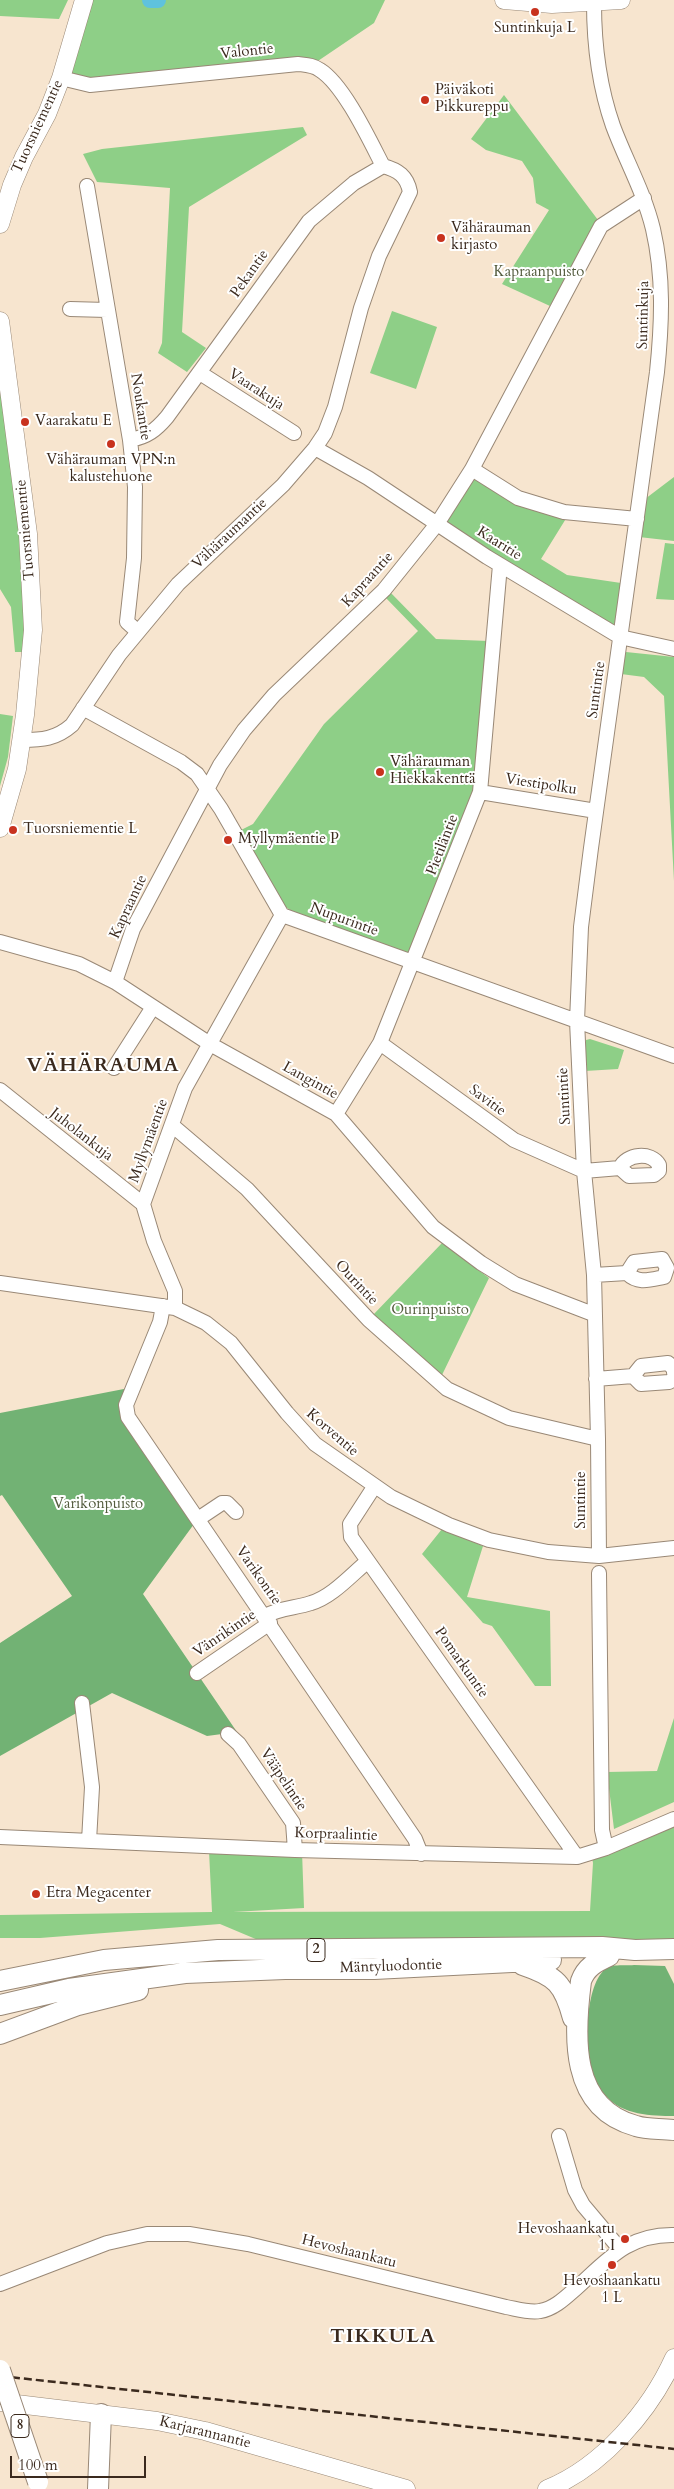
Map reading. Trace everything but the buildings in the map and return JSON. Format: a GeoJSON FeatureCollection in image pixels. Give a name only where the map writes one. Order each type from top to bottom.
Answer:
{"type":"FeatureCollection","features":[{"type":"Feature","properties":{"kind":"highway","name":"Mäntyluodontie"},"geometry":{"type":"LineString","coordinates":[[0,1981],[104,1960],[218,1950],[602,1947],[635,1950],[674,1950]]}},
{"type":"Feature","properties":{"kind":"highway","name":"Mäntyluodontie"},"geometry":{"type":"LineString","coordinates":[[0,2005],[69,1989],[149,1977],[207,1972],[374,1969],[516,1963],[609,1956],[635,1950]]}},
{"type":"Feature","properties":{"kind":"highway"},"geometry":{"type":"LineString","coordinates":[[609,1956],[590,1966],[583,1973],[578,1998],[576,2032],[578,2060],[582,2076],[596,2100],[608,2112],[635,2126],[672,2129]]}},
{"type":"Feature","properties":{"kind":"highway"},"geometry":{"type":"LineString","coordinates":[[516,1963],[542,1971],[557,1982],[568,2001],[576,2032]]}},
{"type":"Feature","properties":{"kind":"highway"},"geometry":{"type":"LineString","coordinates":[[0,2034],[78,2005],[198,1978],[207,1972]]}},
{"type":"Feature","properties":{"kind":"highway","name":"8"},"geometry":{"type":"LineString","coordinates":[[0,2370],[39,2485]]}},
{"type":"Feature","properties":{"kind":"highway"},"geometry":{"type":"LineString","coordinates":[[98,2489],[101,2414]]}},
{"type":"Feature","properties":{"kind":"main road","name":"Tuorsniementie"},"geometry":{"type":"LineString","coordinates":[[0,224],[12,185],[24,157],[47,114],[61,78],[84,0]]}},
{"type":"Feature","properties":{"kind":"main road"},"geometry":{"type":"LineString","coordinates":[[504,0],[552,4],[621,0]]}},
{"type":"Feature","properties":{"kind":"main road","name":"Tuorsniementie"},"geometry":{"type":"LineString","coordinates":[[0,322],[28,534],[33,621],[22,740]]}},
{"type":"Feature","properties":{"kind":"main road"},"geometry":{"type":"LineString","coordinates":[[0,828],[17,769],[22,740]]}},
{"type":"Feature","properties":{"kind":"main road"},"geometry":{"type":"LineString","coordinates":[[547,2489],[573,2476],[614,2442],[645,2406],[674,2358]]}},
{"type":"Feature","properties":{"kind":"main road","name":"Karjarannantie"},"geometry":{"type":"LineString","coordinates":[[0,2402],[157,2421],[205,2431],[401,2488]]}},
{"type":"Feature","properties":{"kind":"street","name":"Suntinkuja"},"geometry":{"type":"LineString","coordinates":[[594,3],[596,50],[602,90],[613,126],[644,198],[658,253],[662,282],[663,311],[657,372],[620,637]]}},
{"type":"Feature","properties":{"kind":"street","name":"Valontie"},"geometry":{"type":"LineString","coordinates":[[61,78],[90,85],[298,64],[312,65],[322,71],[347,101],[367,133],[383,166]]}},
{"type":"Feature","properties":{"kind":"street","name":"Vähäraumantie"},"geometry":{"type":"LineString","coordinates":[[22,740],[41,740],[64,732],[72,725],[101,678],[137,631],[197,564],[283,485],[315,448],[325,433],[335,407],[361,308],[379,256],[410,192],[404,177],[394,169],[383,166]]}},
{"type":"Feature","properties":{"kind":"street","name":"Pekantie"},"geometry":{"type":"LineString","coordinates":[[130,440],[143,438],[157,429],[310,221],[354,183],[383,166]]}},
{"type":"Feature","properties":{"kind":"street","name":"Noukantie"},"geometry":{"type":"LineString","coordinates":[[86,186],[130,440],[136,528],[127,622],[137,631]]}},
{"type":"Feature","properties":{"kind":"street","name":"Kapraantie"},"geometry":{"type":"LineString","coordinates":[[115,982],[133,929],[209,789],[220,765],[244,730],[274,695],[384,590],[437,524],[472,469],[601,226],[644,198]]}},
{"type":"Feature","properties":{"kind":"street"},"geometry":{"type":"LineString","coordinates":[[70,309],[107,310]]}},
{"type":"Feature","properties":{"kind":"street","name":"Vaarakuja"},"geometry":{"type":"LineString","coordinates":[[200,373],[294,433]]}},
{"type":"Feature","properties":{"kind":"street","name":"Kaaritie"},"geometry":{"type":"LineString","coordinates":[[315,448],[368,478],[500,564],[620,637],[674,649]]}},
{"type":"Feature","properties":{"kind":"street"},"geometry":{"type":"LineString","coordinates":[[472,469],[518,498],[564,512],[637,519]]}},
{"type":"Feature","properties":{"kind":"street","name":"Pietiläntie"},"geometry":{"type":"LineString","coordinates":[[336,1114],[380,1043],[414,963],[480,792],[500,564]]}},
{"type":"Feature","properties":{"kind":"street","name":"Suntintie"},"geometry":{"type":"LineString","coordinates":[[598,1556],[598,1439],[593,1314],[594,1275],[584,1171],[577,1021],[581,927],[620,637]]}},
{"type":"Feature","properties":{"kind":"street"},"geometry":{"type":"LineString","coordinates":[[83,708],[181,762],[197,774],[209,789],[282,915]]}},
{"type":"Feature","properties":{"kind":"street","name":"Viestipolku"},"geometry":{"type":"LineString","coordinates":[[480,792],[596,811]]}},
{"type":"Feature","properties":{"kind":"street","name":"Nupurintie"},"geometry":{"type":"LineString","coordinates":[[282,915],[674,1056]]}},
{"type":"Feature","properties":{"kind":"street","name":"Myllymäentie"},"geometry":{"type":"LineString","coordinates":[[169,1306],[175,1291],[154,1241],[143,1204],[173,1126],[185,1088],[282,915]]}},
{"type":"Feature","properties":{"kind":"street","name":"Langintie"},"geometry":{"type":"LineString","coordinates":[[0,942],[79,964],[115,982],[210,1044],[336,1114],[433,1227],[481,1263],[515,1284],[593,1314]]}},
{"type":"Feature","properties":{"kind":"street"},"geometry":{"type":"LineString","coordinates":[[114,1068],[153,1006]]}},
{"type":"Feature","properties":{"kind":"street","name":"Savitie"},"geometry":{"type":"LineString","coordinates":[[380,1043],[514,1140],[584,1171]]}},
{"type":"Feature","properties":{"kind":"street","name":"Juholankuja"},"geometry":{"type":"LineString","coordinates":[[0,1090],[143,1204]]}},
{"type":"Feature","properties":{"kind":"street","name":"Ourintie"},"geometry":{"type":"LineString","coordinates":[[173,1126],[247,1189],[369,1320],[448,1389],[509,1418],[598,1439]]}},
{"type":"Feature","properties":{"kind":"street"},"geometry":{"type":"LineString","coordinates":[[584,1171],[620,1168]]}},
{"type":"Feature","properties":{"kind":"street"},"geometry":{"type":"LineString","coordinates":[[594,1275],[627,1273]]}},
{"type":"Feature","properties":{"kind":"street","name":"Korventie"},"geometry":{"type":"LineString","coordinates":[[0,1283],[169,1306],[206,1323],[231,1343],[286,1413],[315,1444],[374,1487],[449,1525],[489,1540],[548,1552],[598,1556],[674,1548]]}},
{"type":"Feature","properties":{"kind":"street","name":"Varikontie"},"geometry":{"type":"LineString","coordinates":[[169,1306],[160,1322],[126,1405],[128,1416],[268,1619],[415,1839],[422,1854]]}},
{"type":"Feature","properties":{"kind":"street"},"geometry":{"type":"LineString","coordinates":[[596,1379],[633,1376],[641,1366],[668,1363],[674,1369],[674,1373]]}},
{"type":"Feature","properties":{"kind":"street"},"geometry":{"type":"LineString","coordinates":[[633,1376],[641,1384],[669,1382],[674,1379]]}},
{"type":"Feature","properties":{"kind":"street","name":"Pomarkuntie"},"geometry":{"type":"LineString","coordinates":[[374,1487],[350,1524],[351,1536],[577,1856]]}},
{"type":"Feature","properties":{"kind":"street"},"geometry":{"type":"LineString","coordinates":[[198,1519],[222,1503],[226,1503],[236,1512]]}},
{"type":"Feature","properties":{"kind":"street","name":"Vänrikintie"},"geometry":{"type":"LineString","coordinates":[[198,1673],[268,1619],[272,1612],[312,1603],[326,1596],[368,1561]]}},
{"type":"Feature","properties":{"kind":"street"},"geometry":{"type":"LineString","coordinates":[[599,1573],[602,1830],[606,1848]]}},
{"type":"Feature","properties":{"kind":"street"},"geometry":{"type":"LineString","coordinates":[[82,1703],[92,1788],[89,1841]]}},
{"type":"Feature","properties":{"kind":"street","name":"Vääpelintie"},"geometry":{"type":"LineString","coordinates":[[228,1734],[239,1744],[294,1823],[295,1850]]}},
{"type":"Feature","properties":{"kind":"street","name":"Korpraalintie"},"geometry":{"type":"LineString","coordinates":[[0,1838],[422,1854],[577,1856],[606,1848],[671,1819]]}},
{"type":"Feature","properties":{"kind":"street"},"geometry":{"type":"LineString","coordinates":[[559,2136],[575,2190],[583,2204],[620,2249]]}},
{"type":"Feature","properties":{"kind":"street","name":"Hevoshaankatu"},"geometry":{"type":"LineString","coordinates":[[0,2284],[107,2243],[147,2234],[189,2234],[248,2244],[506,2307],[525,2311],[540,2311],[564,2299],[620,2249],[637,2240],[651,2236],[674,2235]]}},
{"type":"Feature","properties":{"kind":"green space"},"geometry":{"type":"Polygon","coordinates":[[[0,0],[68,0],[59,19],[0,16],[0,0]]]}},
{"type":"Feature","properties":{"kind":"green space"},"geometry":{"type":"Polygon","coordinates":[[[89,0],[385,0],[374,23],[312,65],[91,85],[61,78],[89,0]]]}},
{"type":"Feature","properties":{"kind":"green space","name":"Kapraanpuisto"},"geometry":{"type":"Polygon","coordinates":[[[504,95],[598,220],[550,306],[502,284],[549,210],[536,203],[533,178],[522,161],[486,150],[471,139],[504,95]]]}},
{"type":"Feature","properties":{"kind":"green space"},"geometry":{"type":"Polygon","coordinates":[[[303,127],[307,135],[189,207],[182,332],[206,348],[187,372],[158,353],[162,343],[170,188],[97,182],[83,154],[102,149],[303,127]]]}},
{"type":"Feature","properties":{"kind":"green space"},"geometry":{"type":"Polygon","coordinates":[[[392,311],[437,327],[416,389],[370,373],[392,311]]]}},
{"type":"Feature","properties":{"kind":"green space"},"geometry":{"type":"Polygon","coordinates":[[[7,360],[31,652],[15,652],[11,607],[0,589],[0,362],[7,360]]]}},
{"type":"Feature","properties":{"kind":"green space"},"geometry":{"type":"Polygon","coordinates":[[[477,472],[567,517],[541,559],[567,575],[621,583],[614,633],[442,527],[477,472]]]}},
{"type":"Feature","properties":{"kind":"green space"},"geometry":{"type":"Polygon","coordinates":[[[674,477],[674,541],[639,537],[645,499],[674,477]]]}},
{"type":"Feature","properties":{"kind":"green space"},"geometry":{"type":"Polygon","coordinates":[[[665,543],[674,544],[674,600],[656,599],[665,543]]]}},
{"type":"Feature","properties":{"kind":"green space"},"geometry":{"type":"Polygon","coordinates":[[[390,592],[436,639],[489,641],[475,792],[409,952],[405,953],[293,912],[283,905],[241,830],[253,824],[324,724],[418,631],[385,597],[390,592]]]}},
{"type":"Feature","properties":{"kind":"green space"},"geometry":{"type":"Polygon","coordinates":[[[626,652],[674,657],[674,881],[664,696],[644,677],[621,674],[626,652]]]}},
{"type":"Feature","properties":{"kind":"green space"},"geometry":{"type":"Polygon","coordinates":[[[0,714],[13,716],[8,757],[0,786],[0,714]]]}},
{"type":"Feature","properties":{"kind":"green space"},"geometry":{"type":"Polygon","coordinates":[[[590,1039],[624,1050],[618,1069],[585,1071],[586,1040],[590,1039]]]}},
{"type":"Feature","properties":{"kind":"green space","name":"Ourinpuisto"},"geometry":{"type":"Polygon","coordinates":[[[442,1243],[489,1278],[442,1375],[373,1315],[442,1243]]]}},
{"type":"Feature","properties":{"kind":"green space","name":"Varikonpuisto"},"geometry":{"type":"Polygon","coordinates":[[[129,1388],[123,1411],[194,1524],[143,1594],[237,1732],[207,1736],[112,1693],[0,1756],[0,1643],[72,1596],[2,1495],[0,1496],[0,1413],[129,1388]]]}},
{"type":"Feature","properties":{"kind":"green space"},"geometry":{"type":"Polygon","coordinates":[[[442,1529],[483,1546],[467,1597],[550,1611],[551,1686],[535,1686],[492,1626],[483,1623],[422,1554],[442,1529]]]}},
{"type":"Feature","properties":{"kind":"green space"},"geometry":{"type":"Polygon","coordinates":[[[674,1718],[674,1802],[614,1829],[607,1772],[657,1771],[674,1718]]]}},
{"type":"Feature","properties":{"kind":"green space"},"geometry":{"type":"Polygon","coordinates":[[[674,1821],[674,1945],[258,1940],[220,1924],[40,1938],[0,1938],[0,1915],[212,1912],[209,1851],[302,1851],[304,1908],[233,1912],[590,1911],[593,1863],[591,1852],[674,1821]]]}},
{"type":"Feature","properties":{"kind":"green space"},"geometry":{"type":"Polygon","coordinates":[[[634,1965],[665,1966],[674,1984],[674,2116],[647,2115],[620,2107],[600,2089],[594,2079],[590,2066],[587,2036],[588,2019],[590,2003],[599,1976],[610,1967],[634,1965]]]}},
{"type":"Feature","properties":{"kind":"waterway"},"geometry":{"type":"LineString","coordinates":[[150,0],[158,0]]}},
{"type":"Feature","properties":{"kind":"railway"},"geometry":{"type":"LineString","coordinates":[[0,2376],[674,2449]]}},
{"type":"Feature","properties":{"kind":"place","name":"Suntinkuja L"},"geometry":{"type":"Point","coordinates":[535,12]}},
{"type":"Feature","properties":{"kind":"place","name":"Päiväkoti Pikkureppu"},"geometry":{"type":"Point","coordinates":[425,100]}},
{"type":"Feature","properties":{"kind":"place","name":"Vähärauman kirjasto"},"geometry":{"type":"Point","coordinates":[441,238]}},
{"type":"Feature","properties":{"kind":"place","name":"Vaarakatu E"},"geometry":{"type":"Point","coordinates":[25,422]}},
{"type":"Feature","properties":{"kind":"place","name":"Vähärauman VPN:n kalustehuone"},"geometry":{"type":"Point","coordinates":[111,444]}},
{"type":"Feature","properties":{"kind":"place","name":"Vähärauman Hiekkakenttä"},"geometry":{"type":"Point","coordinates":[380,772]}},
{"type":"Feature","properties":{"kind":"place","name":"Tuorsniementie L"},"geometry":{"type":"Point","coordinates":[13,830]}},
{"type":"Feature","properties":{"kind":"place","name":"Myllymäentie P"},"geometry":{"type":"Point","coordinates":[228,840]}},
{"type":"Feature","properties":{"kind":"place","name":"Etra Megacenter"},"geometry":{"type":"Point","coordinates":[36,1894]}},
{"type":"Feature","properties":{"kind":"place","name":"Hevoshaankatu 1 I"},"geometry":{"type":"Point","coordinates":[625,2239]}},
{"type":"Feature","properties":{"kind":"place","name":"Hevoshaankatu 1 L"},"geometry":{"type":"Point","coordinates":[612,2265]}},
{"type":"Feature","properties":{"kind":"district","name":"VÄHÄRAUMA"},"geometry":{"type":"Point","coordinates":[103,1066]}},
{"type":"Feature","properties":{"kind":"district","name":"TIKKULA"},"geometry":{"type":"Point","coordinates":[383,2337]}}]}
